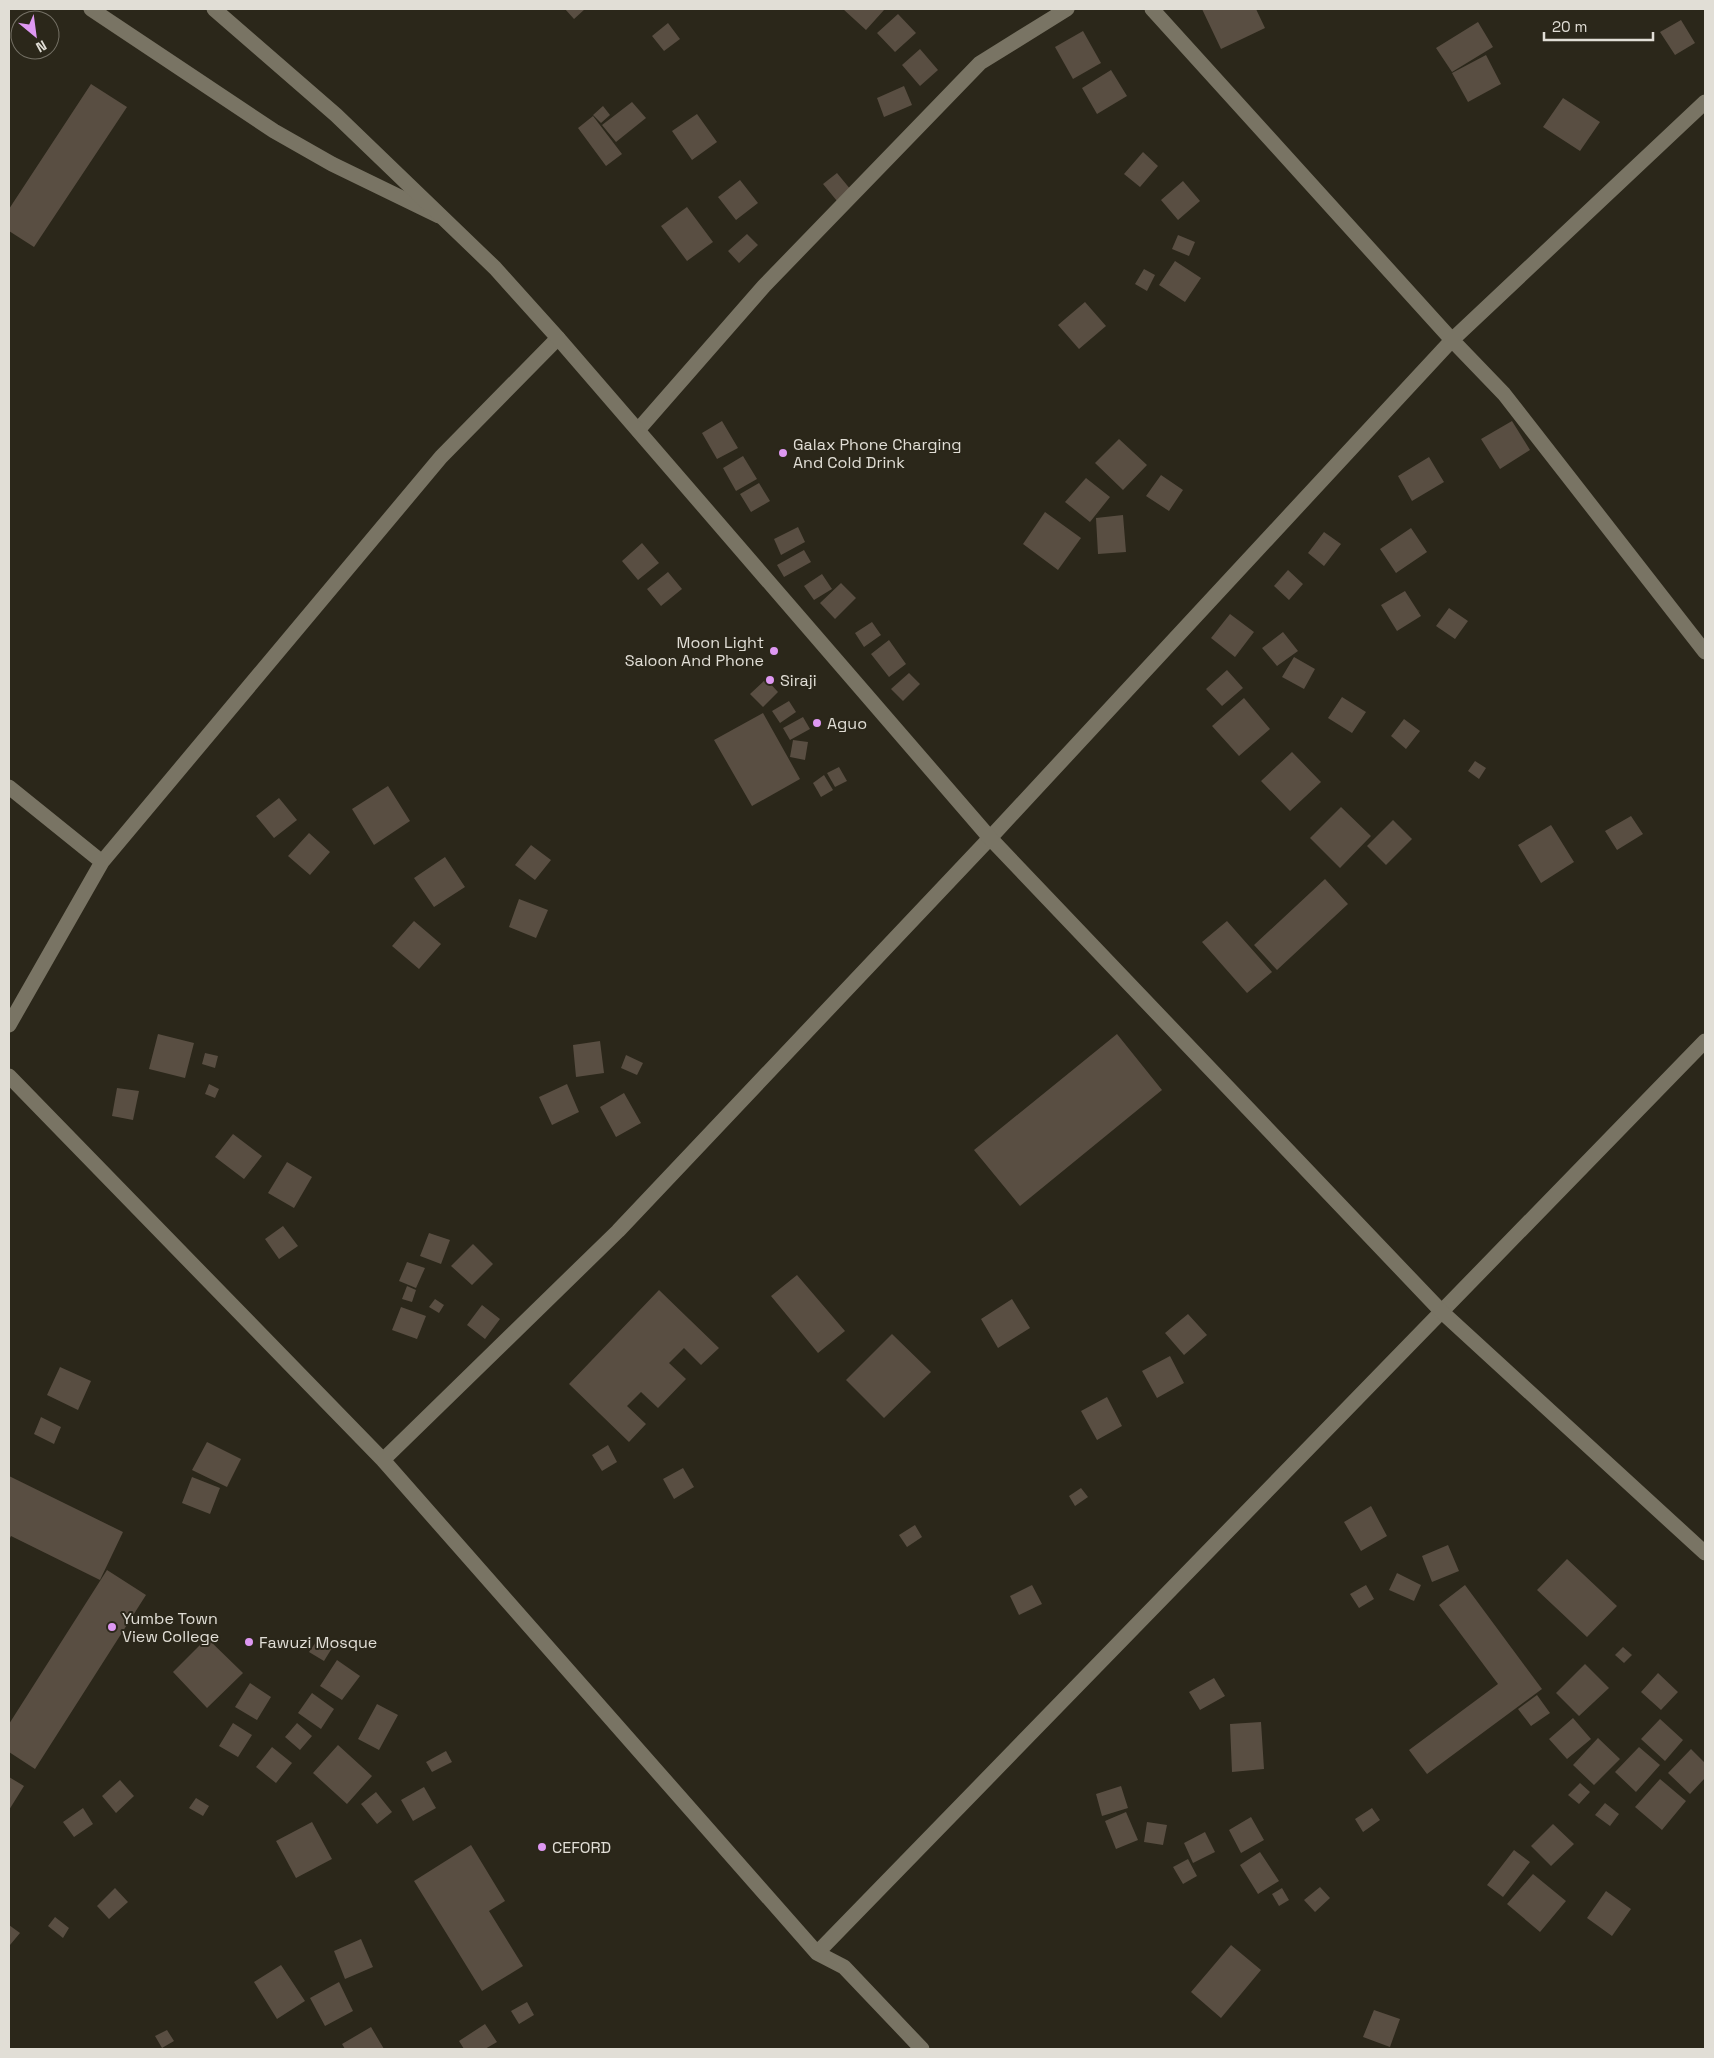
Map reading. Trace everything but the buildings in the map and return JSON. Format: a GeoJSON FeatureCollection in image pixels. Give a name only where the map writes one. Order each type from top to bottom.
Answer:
{"type":"FeatureCollection","features":[{"type":"Feature","properties":{"kind":"street"},"geometry":{"type":"LineString","coordinates":[[91,9],[274,131],[332,164],[442,217]]}},
{"type":"Feature","properties":{"kind":"street"},"geometry":{"type":"LineString","coordinates":[[214,9],[336,115],[494,268],[558,338],[990,838],[1442,1312],[1705,1552]]}},
{"type":"Feature","properties":{"kind":"street"},"geometry":{"type":"LineString","coordinates":[[638,430],[764,286],[980,63],[1067,9]]}},
{"type":"Feature","properties":{"kind":"street"},"geometry":{"type":"LineString","coordinates":[[1152,9],[1452,340],[1504,394],[1705,652]]}},
{"type":"Feature","properties":{"kind":"street"},"geometry":{"type":"LineString","coordinates":[[383,1460],[618,1231],[990,838],[1452,340],[1705,102]]}},
{"type":"Feature","properties":{"kind":"street"},"geometry":{"type":"LineString","coordinates":[[9,1025],[102,862],[441,456],[558,338]]}},
{"type":"Feature","properties":{"kind":"street"},"geometry":{"type":"LineString","coordinates":[[9,787],[102,862]]}},
{"type":"Feature","properties":{"kind":"street"},"geometry":{"type":"LineString","coordinates":[[817,1954],[1705,1041]]}},
{"type":"Feature","properties":{"kind":"street"},"geometry":{"type":"LineString","coordinates":[[9,1076],[383,1460],[817,1954],[844,1967],[922,2049]]}},
{"type":"Feature","properties":{"kind":"place","name":"Galax Phone Charging And Cold Drink"},"geometry":{"type":"Point","coordinates":[783,453]}},
{"type":"Feature","properties":{"kind":"place","name":"Moon Light Saloon And Phone"},"geometry":{"type":"Point","coordinates":[774,651]}},
{"type":"Feature","properties":{"kind":"place","name":"Siraji"},"geometry":{"type":"Point","coordinates":[770,680]}},
{"type":"Feature","properties":{"kind":"place","name":"Aguo"},"geometry":{"type":"Point","coordinates":[817,723]}},
{"type":"Feature","properties":{"kind":"place","name":"Yumbe Town View College"},"geometry":{"type":"Point","coordinates":[112,1627]}},
{"type":"Feature","properties":{"kind":"place","name":"Fawuzi Mosque"},"geometry":{"type":"Point","coordinates":[249,1642]}},
{"type":"Feature","properties":{"kind":"place","name":"CEFORD"},"geometry":{"type":"Point","coordinates":[542,1847]}}]}
